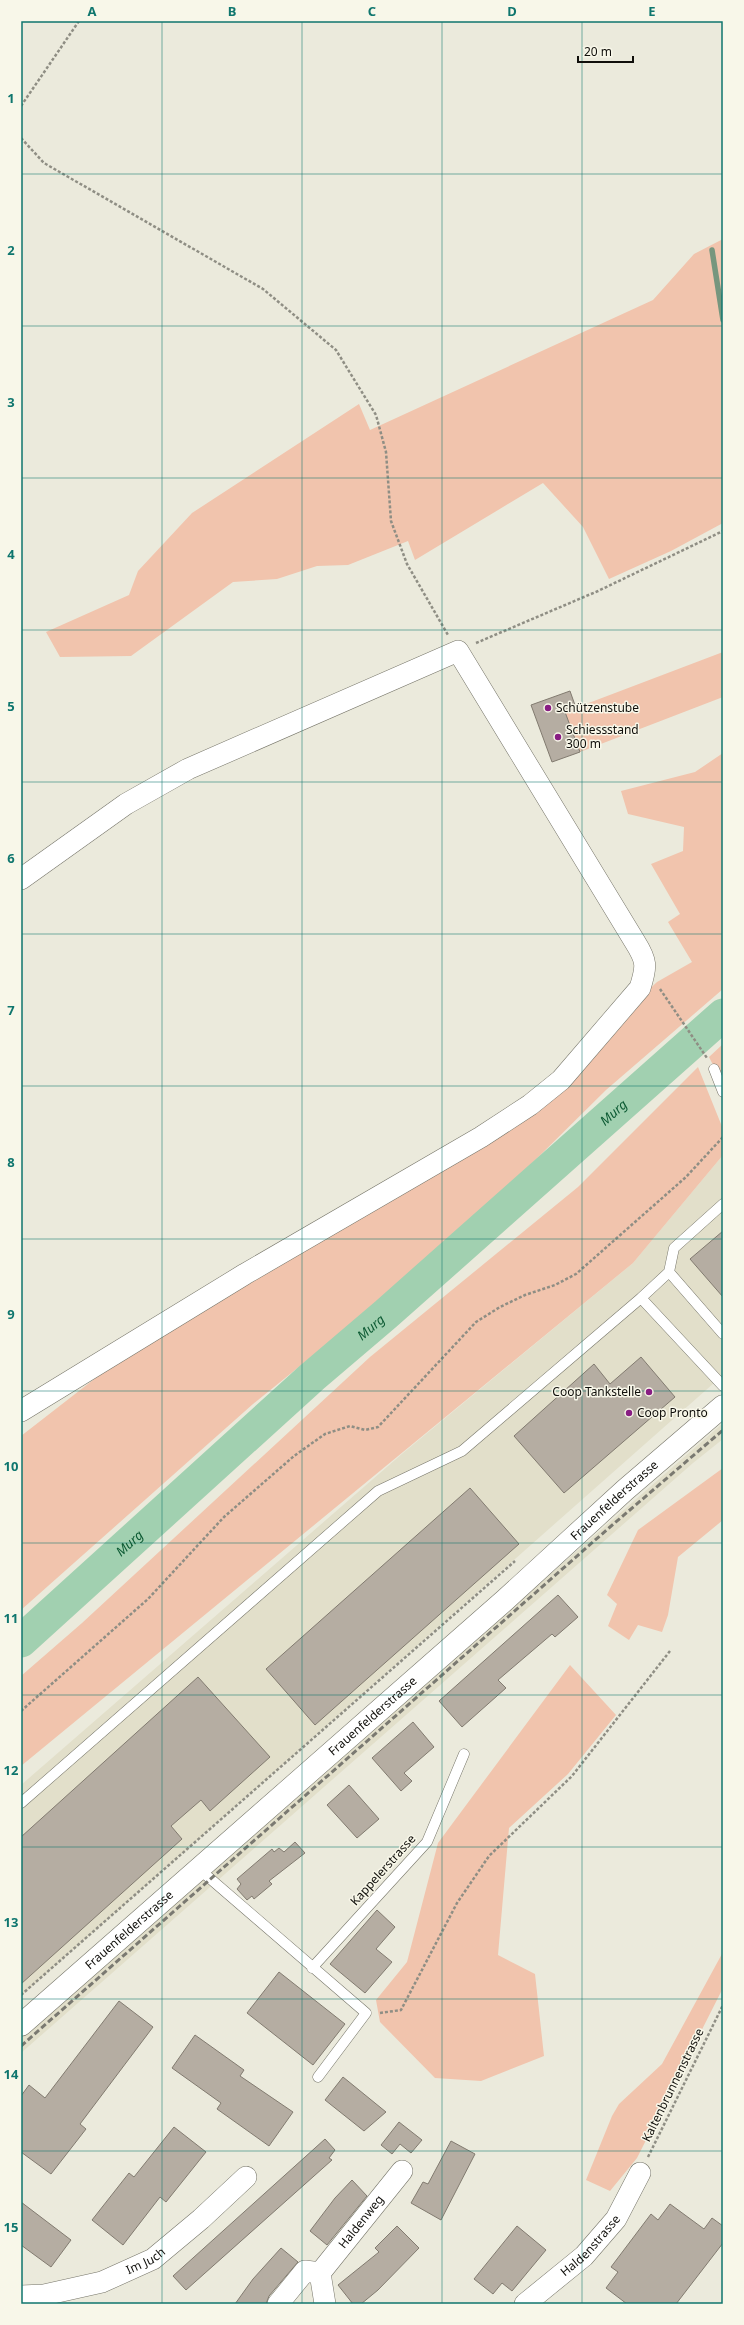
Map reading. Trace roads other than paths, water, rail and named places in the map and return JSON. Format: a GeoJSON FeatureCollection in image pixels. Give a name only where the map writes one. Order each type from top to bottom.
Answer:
{"type":"FeatureCollection","features":[{"type":"Feature","properties":{"kind":"main road","name":"Frauenfelderstrasse"},"geometry":{"type":"LineString","coordinates":[[21,2025],[546,1564],[625,1490],[723,1406]]}},
{"type":"Feature","properties":{"kind":"street"},"geometry":{"type":"LineString","coordinates":[[21,879],[126,804],[188,769],[458,651],[639,936],[646,969],[640,988],[561,1080],[530,1105],[481,1137],[245,1274],[21,1411]]}},
{"type":"Feature","properties":{"kind":"street","name":"Haldenweg"},"geometry":{"type":"LineString","coordinates":[[320,2273],[402,2171]]}},
{"type":"Feature","properties":{"kind":"street","name":"Haldenstrasse"},"geometry":{"type":"LineString","coordinates":[[525,2304],[584,2256],[616,2219],[640,2173]]}},
{"type":"Feature","properties":{"kind":"street","name":"Im Juch"},"geometry":{"type":"LineString","coordinates":[[21,2296],[44,2295],[102,2282],[153,2259],[201,2219],[246,2177]]}},
{"type":"Feature","properties":{"kind":"street"},"geometry":{"type":"LineString","coordinates":[[278,2304],[305,2271],[320,2273],[325,2304]]}},
{"type":"Feature","properties":{"kind":"lane"},"geometry":{"type":"LineString","coordinates":[[714,1069],[723,1092]]}},
{"type":"Feature","properties":{"kind":"lane"},"geometry":{"type":"LineString","coordinates":[[21,1803],[378,1491],[462,1451],[642,1298],[669,1272],[674,1248],[723,1204]]}},
{"type":"Feature","properties":{"kind":"lane"},"geometry":{"type":"LineString","coordinates":[[669,1272],[723,1334]]}},
{"type":"Feature","properties":{"kind":"lane"},"geometry":{"type":"LineString","coordinates":[[642,1298],[723,1386]]}},
{"type":"Feature","properties":{"kind":"lane","name":"Kappelerstrasse"},"geometry":{"type":"LineString","coordinates":[[312,1968],[427,1842],[464,1754]]}},
{"type":"Feature","properties":{"kind":"lane"},"geometry":{"type":"LineString","coordinates":[[199,1870],[366,2013],[318,2077]]}},
{"type":"Feature","properties":{"kind":"waterway"},"geometry":{"type":"LineString","coordinates":[[712,250],[723,320]]}},
{"type":"Feature","properties":{"kind":"waterway","name":"Murg"},"geometry":{"type":"LineString","coordinates":[[21,1641],[312,1377],[386,1314],[723,1015]]}},
{"type":"Feature","properties":{"kind":"railway"},"geometry":{"type":"LineString","coordinates":[[21,2046],[610,1527],[723,1430]]}},
{"type":"Feature","properties":{"kind":"place","name":"Schützenstube"},"geometry":{"type":"Point","coordinates":[548,708]}},
{"type":"Feature","properties":{"kind":"place","name":"Schiessstand 300 m"},"geometry":{"type":"Point","coordinates":[558,737]}},
{"type":"Feature","properties":{"kind":"place","name":"Coop Tankstelle"},"geometry":{"type":"Point","coordinates":[649,1392]}},
{"type":"Feature","properties":{"kind":"place","name":"Coop Pronto"},"geometry":{"type":"Point","coordinates":[629,1413]}}]}
